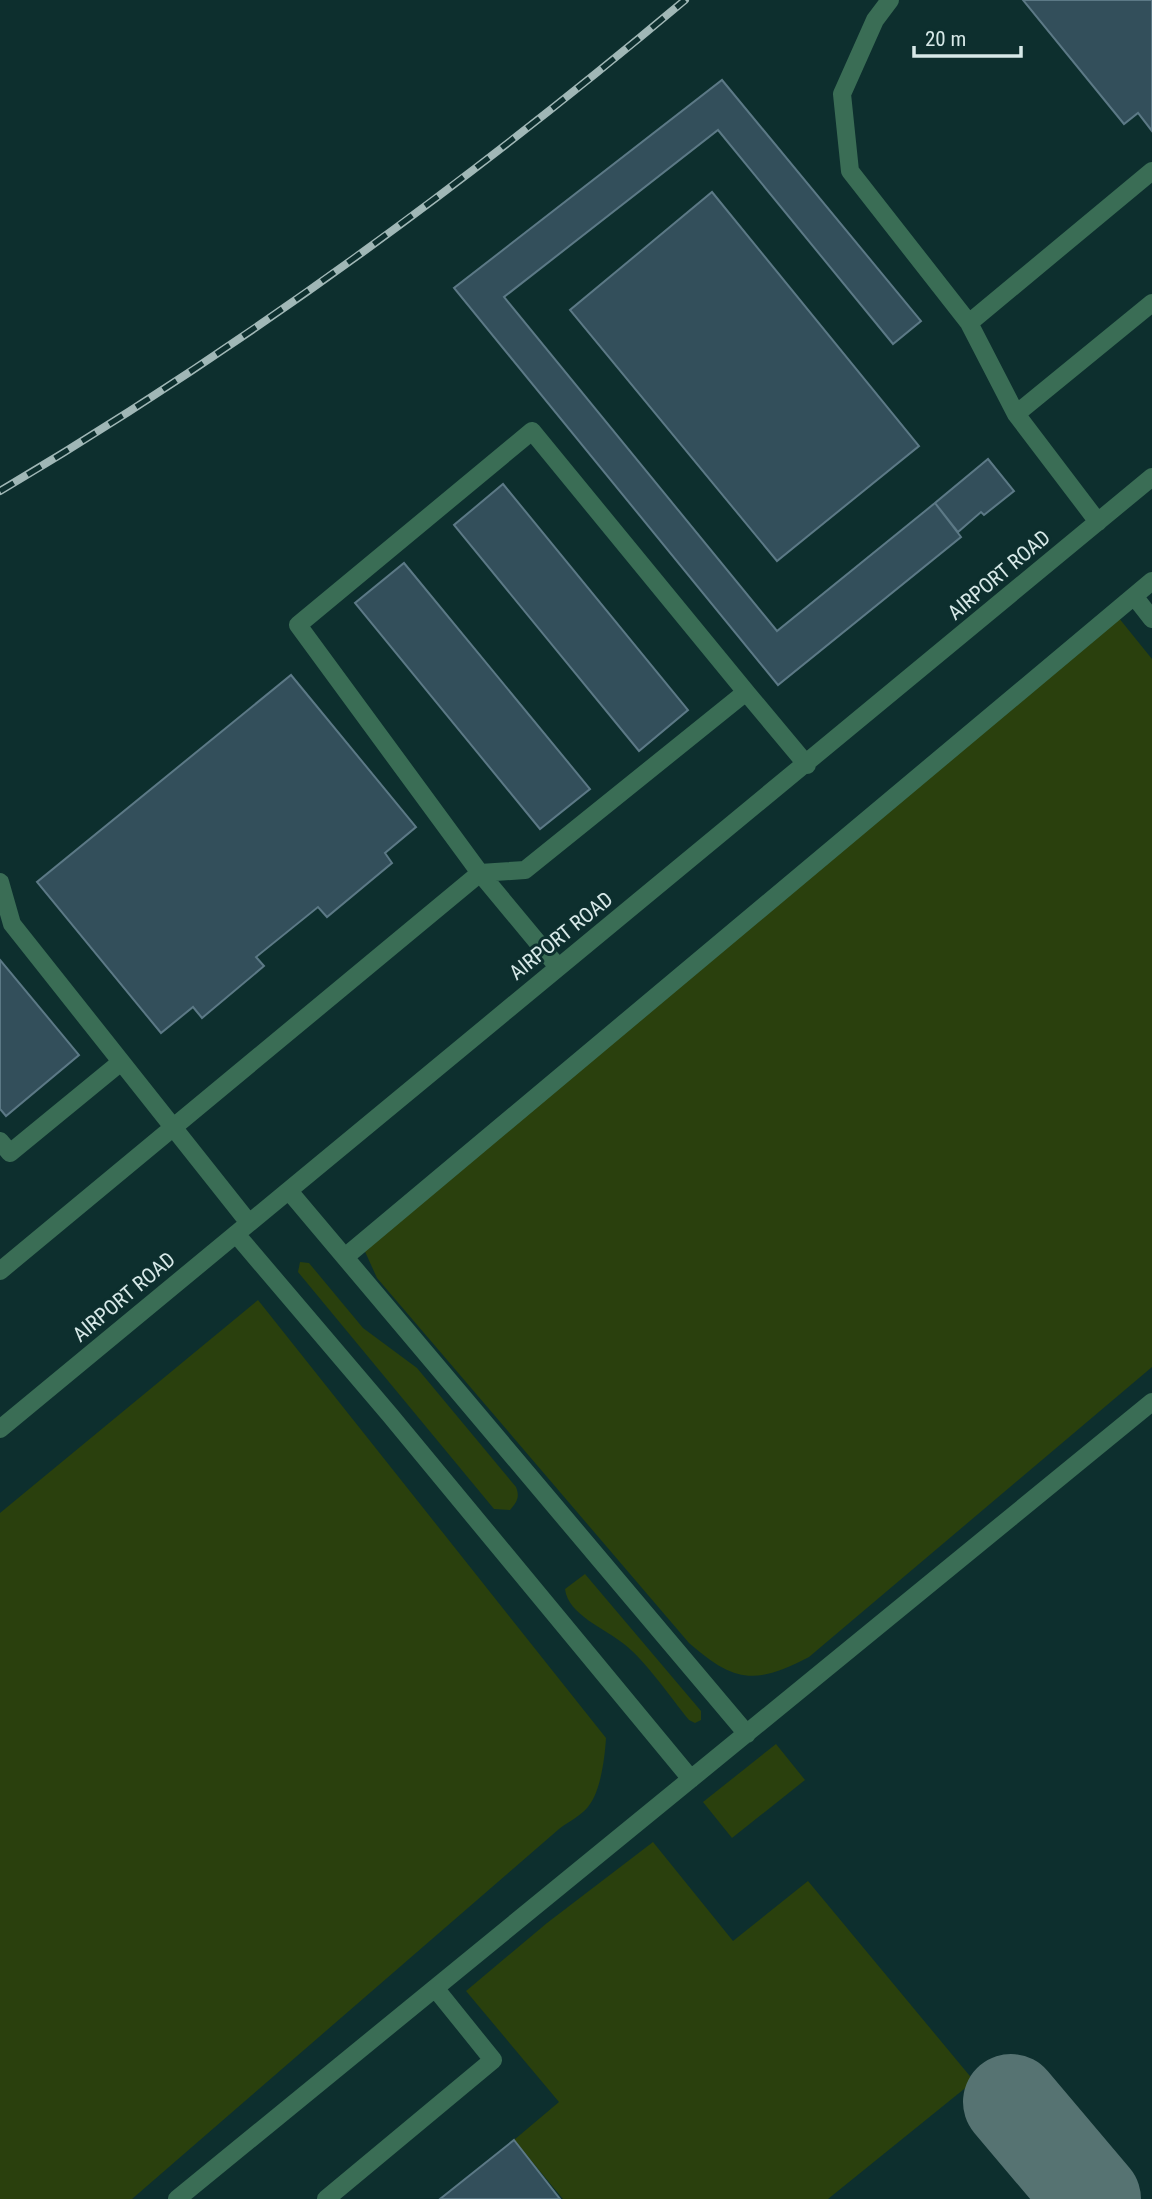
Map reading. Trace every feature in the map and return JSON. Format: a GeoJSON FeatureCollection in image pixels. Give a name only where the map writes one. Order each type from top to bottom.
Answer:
{"type":"FeatureCollection","features":[{"type":"Feature","properties":{"kind":"street"},"geometry":{"type":"LineString","coordinates":[[890,0],[875,20],[842,94],[850,170],[969,323],[1016,414],[1098,522]]}},
{"type":"Feature","properties":{"kind":"street"},"geometry":{"type":"LineString","coordinates":[[969,323],[1152,172]]}},
{"type":"Feature","properties":{"kind":"street"},"geometry":{"type":"LineString","coordinates":[[1016,414],[1152,303]]}},
{"type":"Feature","properties":{"kind":"street"},"geometry":{"type":"LineString","coordinates":[[558,967],[480,873],[298,625],[532,431],[807,765]]}},
{"type":"Feature","properties":{"kind":"street","name":"AIRPORT ROAD"},"geometry":{"type":"LineString","coordinates":[[0,1429],[558,967],[807,765],[1152,477]]}},
{"type":"Feature","properties":{"kind":"street"},"geometry":{"type":"LineString","coordinates":[[345,1257],[1152,581]]}},
{"type":"Feature","properties":{"kind":"street"},"geometry":{"type":"LineString","coordinates":[[1134,596],[1152,619]]}},
{"type":"Feature","properties":{"kind":"street"},"geometry":{"type":"LineString","coordinates":[[0,1271],[480,873],[525,870],[746,692]]}},
{"type":"Feature","properties":{"kind":"street"},"geometry":{"type":"LineString","coordinates":[[0,882],[12,923],[173,1127],[243,1229],[390,1415],[691,1779]]}},
{"type":"Feature","properties":{"kind":"street"},"geometry":{"type":"LineString","coordinates":[[0,1141],[10,1153],[121,1062]]}},
{"type":"Feature","properties":{"kind":"street"},"geometry":{"type":"LineString","coordinates":[[289,1191],[747,1734]]}},
{"type":"Feature","properties":{"kind":"street"},"geometry":{"type":"LineString","coordinates":[[177,2199],[1152,1402]]}},
{"type":"Feature","properties":{"kind":"street"},"geometry":{"type":"LineString","coordinates":[[326,2199],[493,2060],[435,1988]]}},
{"type":"Feature","properties":{"kind":"green space"},"geometry":{"type":"Polygon","coordinates":[[[1114,612],[1152,659],[1152,1367],[809,1657],[774,1672],[759,1675],[746,1676],[733,1672],[720,1666],[689,1643],[377,1278],[362,1245],[1114,612]]]}},
{"type":"Feature","properties":{"kind":"green space"},"geometry":{"type":"Polygon","coordinates":[[[300,1262],[309,1263],[363,1328],[417,1368],[516,1487],[517,1499],[510,1510],[494,1509],[298,1272],[300,1262]]]}},
{"type":"Feature","properties":{"kind":"green space"},"geometry":{"type":"Polygon","coordinates":[[[258,1300],[606,1738],[600,1781],[594,1798],[584,1811],[559,1829],[132,2199],[0,2199],[0,1513],[258,1300]]]}},
{"type":"Feature","properties":{"kind":"green space"},"geometry":{"type":"Polygon","coordinates":[[[585,1574],[701,1711],[701,1720],[695,1723],[689,1720],[632,1651],[589,1621],[573,1606],[565,1589],[585,1574]]]}},
{"type":"Feature","properties":{"kind":"green space"},"geometry":{"type":"Polygon","coordinates":[[[776,1744],[805,1780],[732,1838],[703,1802],[776,1744]]]}},
{"type":"Feature","properties":{"kind":"green space"},"geometry":{"type":"Polygon","coordinates":[[[653,1842],[733,1941],[808,1881],[974,2081],[828,2199],[563,2199],[514,2140],[559,2102],[466,1991],[547,1923],[653,1842]]]}},
{"type":"Feature","properties":{"kind":"building"},"geometry":{"type":"Polygon","coordinates":[[[1023,0],[1152,0],[1152,131],[1138,113],[1124,124],[1023,0]]]}},
{"type":"Feature","properties":{"kind":"building"},"geometry":{"type":"Polygon","coordinates":[[[722,80],[921,321],[893,344],[718,130],[504,297],[777,631],[935,503],[961,537],[778,685],[454,288],[722,80]]]}},
{"type":"Feature","properties":{"kind":"building"},"geometry":{"type":"Polygon","coordinates":[[[712,192],[919,446],[777,561],[570,310],[712,192]]]}},
{"type":"Feature","properties":{"kind":"building"},"geometry":{"type":"Polygon","coordinates":[[[988,459],[1014,491],[984,515],[981,512],[958,532],[935,503],[988,459]]]}},
{"type":"Feature","properties":{"kind":"building"},"geometry":{"type":"Polygon","coordinates":[[[503,484],[688,710],[639,751],[454,525],[503,484]]]}},
{"type":"Feature","properties":{"kind":"building"},"geometry":{"type":"Polygon","coordinates":[[[404,563],[590,789],[540,829],[355,603],[404,563]]]}},
{"type":"Feature","properties":{"kind":"building"},"geometry":{"type":"Polygon","coordinates":[[[291,675],[416,827],[385,853],[392,863],[327,917],[318,907],[256,957],[264,966],[202,1018],[193,1007],[161,1033],[37,882],[291,675]]]}},
{"type":"Feature","properties":{"kind":"building"},"geometry":{"type":"Polygon","coordinates":[[[0,960],[79,1055],[6,1116],[0,1109],[0,960]]]}},
{"type":"Feature","properties":{"kind":"building"},"geometry":{"type":"Polygon","coordinates":[[[514,2140],[560,2199],[440,2199],[514,2140]]]}},
{"type":"Feature","properties":{"kind":"taxiway"},"geometry":{"type":"LineString","coordinates":[[1011,2102],[1093,2199]]}},
{"type":"Feature","properties":{"kind":"railway"},"geometry":{"type":"LineString","coordinates":[[0,491],[178,380],[352,259],[522,132],[685,0]]}}]}
